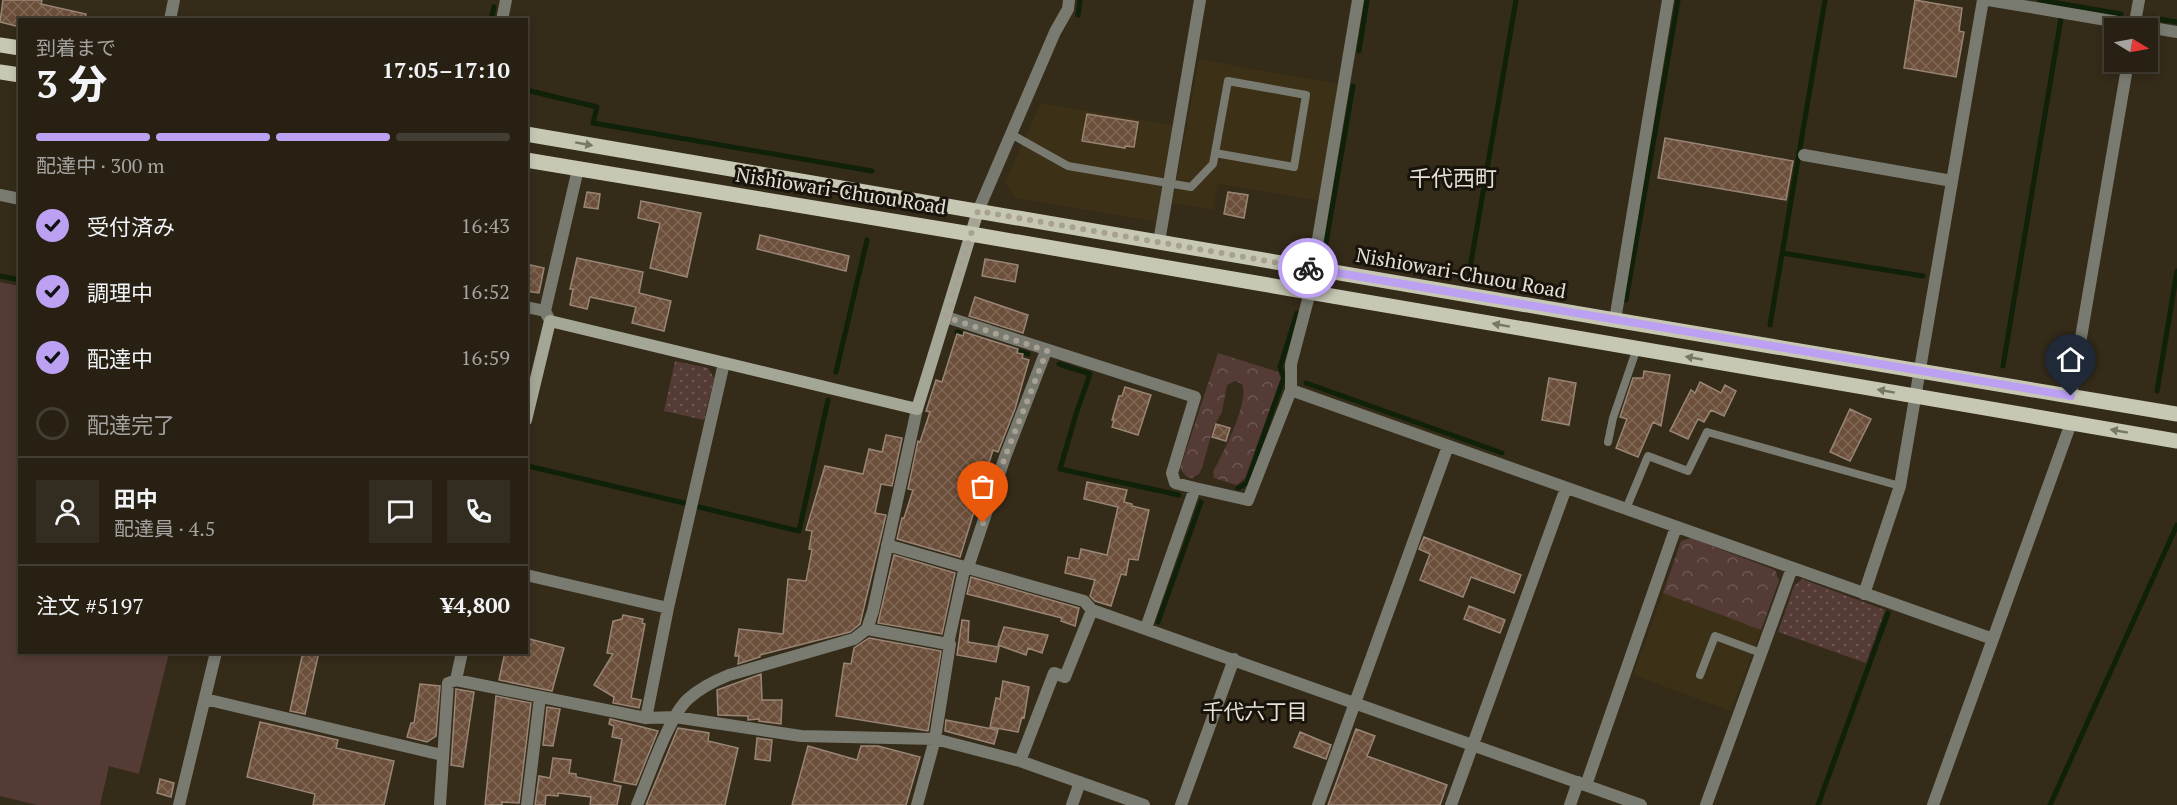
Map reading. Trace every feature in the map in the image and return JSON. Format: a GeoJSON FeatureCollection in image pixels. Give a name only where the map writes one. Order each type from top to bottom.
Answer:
{"type":"FeatureCollection","features":[{"type":"Feature","properties":{"kind":"main road"},"geometry":{"type":"LineString","coordinates":[[0,45],[18,48]]}},
{"type":"Feature","properties":{"kind":"main road"},"geometry":{"type":"LineString","coordinates":[[0,72],[18,75]]}},
{"type":"Feature","properties":{"kind":"main road","name":"Nishiowari-Chuou Road"},"geometry":{"type":"LineString","coordinates":[[528,134],[2177,414]]}},
{"type":"Feature","properties":{"kind":"main road","name":"Nishiowari-Chuou Road"},"geometry":{"type":"LineString","coordinates":[[528,160],[2177,441]]}},
{"type":"Feature","properties":{"kind":"street"},"geometry":{"type":"LineString","coordinates":[[170,18],[174,0]]}},
{"type":"Feature","properties":{"kind":"street"},"geometry":{"type":"LineString","coordinates":[[502,18],[506,0]]}},
{"type":"Feature","properties":{"kind":"street"},"geometry":{"type":"LineString","coordinates":[[637,805],[675,717],[687,700],[709,683],[729,675],[854,639],[867,629],[873,611],[917,409],[978,211],[1055,32],[1068,9],[1069,0]]}},
{"type":"Feature","properties":{"kind":"street"},"geometry":{"type":"LineString","coordinates":[[1159,242],[1200,0]]}},
{"type":"Feature","properties":{"kind":"street"},"geometry":{"type":"LineString","coordinates":[[1313,269],[1358,0]]}},
{"type":"Feature","properties":{"kind":"street"},"geometry":{"type":"LineString","coordinates":[[1615,320],[1668,0]]}},
{"type":"Feature","properties":{"kind":"street"},"geometry":{"type":"LineString","coordinates":[[1864,594],[1900,486],[1983,0]]}},
{"type":"Feature","properties":{"kind":"street"},"geometry":{"type":"LineString","coordinates":[[1988,0],[2104,21]]}},
{"type":"Feature","properties":{"kind":"street"},"geometry":{"type":"LineString","coordinates":[[2136,18],[2139,0]]}},
{"type":"Feature","properties":{"kind":"street"},"geometry":{"type":"LineString","coordinates":[[2158,30],[2177,32]]}},
{"type":"Feature","properties":{"kind":"street"},"geometry":{"type":"LineString","coordinates":[[2071,396],[2126,72]]}},
{"type":"Feature","properties":{"kind":"street"},"geometry":{"type":"LineString","coordinates":[[1804,155],[1952,181]]}},
{"type":"Feature","properties":{"kind":"street"},"geometry":{"type":"LineString","coordinates":[[528,410],[578,169]]}},
{"type":"Feature","properties":{"kind":"street"},"geometry":{"type":"LineString","coordinates":[[0,195],[18,199]]}},
{"type":"Feature","properties":{"kind":"street"},"geometry":{"type":"LineString","coordinates":[[946,317],[1195,397],[1172,473],[1175,483],[1248,500],[1291,390],[1291,364],[1310,292]]}},
{"type":"Feature","properties":{"kind":"street"},"geometry":{"type":"LineString","coordinates":[[528,308],[547,316],[724,363],[917,409]]}},
{"type":"Feature","properties":{"kind":"street"},"geometry":{"type":"LineString","coordinates":[[917,805],[935,739],[950,644],[948,644],[967,567],[1005,457],[1047,351]]}},
{"type":"Feature","properties":{"kind":"street"},"geometry":{"type":"LineString","coordinates":[[646,718],[668,608],[724,363]]}},
{"type":"Feature","properties":{"kind":"street"},"geometry":{"type":"LineString","coordinates":[[1291,390],[1993,639]]}},
{"type":"Feature","properties":{"kind":"street"},"geometry":{"type":"LineString","coordinates":[[1934,805],[2070,423]]}},
{"type":"Feature","properties":{"kind":"street"},"geometry":{"type":"LineString","coordinates":[[1318,805],[1449,446]]}},
{"type":"Feature","properties":{"kind":"street"},"geometry":{"type":"LineString","coordinates":[[1146,628],[1195,488]]}},
{"type":"Feature","properties":{"kind":"street"},"geometry":{"type":"LineString","coordinates":[[1451,805],[1566,488]]}},
{"type":"Feature","properties":{"kind":"street"},"geometry":{"type":"LineString","coordinates":[[1570,805],[1582,784],[1676,527]]}},
{"type":"Feature","properties":{"kind":"street"},"geometry":{"type":"LineString","coordinates":[[887,545],[1084,602],[1092,610],[1641,805]]}},
{"type":"Feature","properties":{"kind":"street"},"geometry":{"type":"LineString","coordinates":[[1706,805],[1792,568]]}},
{"type":"Feature","properties":{"kind":"street"},"geometry":{"type":"LineString","coordinates":[[528,575],[668,608]]}},
{"type":"Feature","properties":{"kind":"street"},"geometry":{"type":"LineString","coordinates":[[1020,761],[1054,673],[1065,677],[1092,610]]}},
{"type":"Feature","properties":{"kind":"street"},"geometry":{"type":"LineString","coordinates":[[867,629],[948,644]]}},
{"type":"Feature","properties":{"kind":"street"},"geometry":{"type":"LineString","coordinates":[[179,805],[216,654]]}},
{"type":"Feature","properties":{"kind":"street"},"geometry":{"type":"LineString","coordinates":[[456,680],[462,654]]}},
{"type":"Feature","properties":{"kind":"street"},"geometry":{"type":"LineString","coordinates":[[1182,805],[1234,659]]}},
{"type":"Feature","properties":{"kind":"street"},"geometry":{"type":"LineString","coordinates":[[440,805],[448,683],[456,680],[646,718],[675,717],[801,736],[935,739],[1020,761],[1144,805]]}},
{"type":"Feature","properties":{"kind":"street"},"geometry":{"type":"LineString","coordinates":[[527,805],[540,697]]}},
{"type":"Feature","properties":{"kind":"street"},"geometry":{"type":"LineString","coordinates":[[205,699],[442,755]]}},
{"type":"Feature","properties":{"kind":"street"},"geometry":{"type":"LineString","coordinates":[[1072,805],[1080,782]]}},
{"type":"Feature","properties":{"kind":"lane"},"geometry":{"type":"LineString","coordinates":[[1011,134],[1068,166],[1191,187],[1213,164],[1228,81],[1306,94],[1294,166],[1215,153]]}},
{"type":"Feature","properties":{"kind":"lane"},"geometry":{"type":"LineString","coordinates":[[1608,442],[1613,418],[1637,348]]}},
{"type":"Feature","properties":{"kind":"lane"},"geometry":{"type":"LineString","coordinates":[[1626,509],[1648,456],[1688,471],[1707,432],[1900,486]]}},
{"type":"Feature","properties":{"kind":"lane"},"geometry":{"type":"LineString","coordinates":[[1700,675],[1715,636],[1761,653]]}},
{"type":"Feature","properties":{"kind":"shaded area"},"geometry":{"type":"Polygon","coordinates":[[[1199,59],[1338,84],[1319,201],[1218,184],[1213,210],[1172,203],[1199,59]]]}},
{"type":"Feature","properties":{"kind":"shaded area"},"geometry":{"type":"Polygon","coordinates":[[[1041,103],[1173,125],[1156,222],[1015,198],[1005,182],[1041,103]]]}},
{"type":"Feature","properties":{"kind":"shaded area"},"geometry":{"type":"Polygon","coordinates":[[[1663,593],[1761,630],[1731,711],[1633,675],[1663,593]]]}},
{"type":"Feature","properties":{"kind":"green space"},"geometry":{"type":"Polygon","coordinates":[[[0,282],[18,286],[18,654],[169,654],[139,774],[109,766],[100,805],[37,805],[0,796],[0,282]]]}},
{"type":"Feature","properties":{"kind":"green space"},"geometry":{"type":"Polygon","coordinates":[[[1218,353],[1278,372],[1281,378],[1245,478],[1237,485],[1214,478],[1213,472],[1234,428],[1242,403],[1242,384],[1235,381],[1227,385],[1222,412],[1213,428],[1199,474],[1192,478],[1187,477],[1180,469],[1218,353]]]}},
{"type":"Feature","properties":{"kind":"green space"},"geometry":{"type":"Polygon","coordinates":[[[675,361],[708,368],[714,378],[704,420],[664,411],[675,361]]]}},
{"type":"Feature","properties":{"kind":"green space"},"geometry":{"type":"Polygon","coordinates":[[[1691,538],[1775,570],[1779,581],[1761,630],[1663,593],[1681,541],[1691,538]]]}},
{"type":"Feature","properties":{"kind":"green space"},"geometry":{"type":"Polygon","coordinates":[[[1802,579],[1885,610],[1866,663],[1778,632],[1794,586],[1802,579]]]}},
{"type":"Feature","properties":{"kind":"building"},"geometry":{"type":"Polygon","coordinates":[[[3,0],[42,0],[41,4],[86,14],[85,18],[18,18],[18,26],[0,22],[3,0]]]}},
{"type":"Feature","properties":{"kind":"building"},"geometry":{"type":"Polygon","coordinates":[[[1915,0],[1962,8],[1959,31],[1964,32],[1956,77],[1904,68],[1915,0]]]}},
{"type":"Feature","properties":{"kind":"building"},"geometry":{"type":"Polygon","coordinates":[[[1087,114],[1138,122],[1134,147],[1125,146],[1125,148],[1082,141],[1087,114]]]}},
{"type":"Feature","properties":{"kind":"building"},"geometry":{"type":"Polygon","coordinates":[[[1665,138],[1793,161],[1786,200],[1658,178],[1665,138]]]}},
{"type":"Feature","properties":{"kind":"building"},"geometry":{"type":"Polygon","coordinates":[[[587,192],[600,194],[598,209],[584,207],[587,192]]]}},
{"type":"Feature","properties":{"kind":"building"},"geometry":{"type":"Polygon","coordinates":[[[1228,192],[1248,195],[1244,218],[1224,214],[1228,192]]]}},
{"type":"Feature","properties":{"kind":"building"},"geometry":{"type":"Polygon","coordinates":[[[641,201],[701,213],[687,277],[650,268],[660,223],[638,218],[641,201]]]}},
{"type":"Feature","properties":{"kind":"building"},"geometry":{"type":"Polygon","coordinates":[[[760,235],[849,256],[846,271],[757,249],[760,235]]]}},
{"type":"Feature","properties":{"kind":"building"},"geometry":{"type":"Polygon","coordinates":[[[577,258],[643,272],[639,293],[671,301],[664,331],[632,323],[636,307],[590,297],[587,309],[570,305],[573,289],[570,289],[577,258]]]}},
{"type":"Feature","properties":{"kind":"building"},"geometry":{"type":"Polygon","coordinates":[[[985,259],[1018,265],[1015,282],[982,276],[985,259]]]}},
{"type":"Feature","properties":{"kind":"building"},"geometry":{"type":"Polygon","coordinates":[[[528,264],[544,268],[539,293],[528,291],[528,264]]]}},
{"type":"Feature","properties":{"kind":"building"},"geometry":{"type":"Polygon","coordinates":[[[975,297],[1028,315],[1023,333],[969,316],[975,297]]]}},
{"type":"Feature","properties":{"kind":"building"},"geometry":{"type":"Polygon","coordinates":[[[964,332],[1018,349],[1017,353],[1023,354],[1022,358],[1029,360],[1015,409],[998,452],[993,450],[960,557],[897,539],[913,490],[908,489],[918,441],[920,442],[930,412],[926,411],[936,380],[942,382],[957,334],[963,336],[964,332]]]}},
{"type":"Feature","properties":{"kind":"building"},"geometry":{"type":"Polygon","coordinates":[[[1644,371],[1670,375],[1661,426],[1653,422],[1638,457],[1616,448],[1627,419],[1620,417],[1633,378],[1643,378],[1644,371]]]}},
{"type":"Feature","properties":{"kind":"building"},"geometry":{"type":"Polygon","coordinates":[[[1549,378],[1576,383],[1569,425],[1542,420],[1549,378]]]}},
{"type":"Feature","properties":{"kind":"building"},"geometry":{"type":"Polygon","coordinates":[[[1700,382],[1721,393],[1725,385],[1736,391],[1724,416],[1711,410],[1704,422],[1698,419],[1688,439],[1670,431],[1691,390],[1695,393],[1700,382]]]}},
{"type":"Feature","properties":{"kind":"building"},"geometry":{"type":"Polygon","coordinates":[[[1125,387],[1151,395],[1138,435],[1112,427],[1119,396],[1122,396],[1125,387]]]}},
{"type":"Feature","properties":{"kind":"building"},"geometry":{"type":"Polygon","coordinates":[[[1850,409],[1871,419],[1850,461],[1830,452],[1850,409]]]}},
{"type":"Feature","properties":{"kind":"building"},"geometry":{"type":"Polygon","coordinates":[[[1216,424],[1230,428],[1226,441],[1212,437],[1216,424]]]}},
{"type":"Feature","properties":{"kind":"building"},"geometry":{"type":"Polygon","coordinates":[[[886,435],[902,438],[892,486],[881,484],[875,513],[886,515],[860,624],[850,632],[760,655],[760,657],[738,664],[739,656],[735,656],[739,629],[783,634],[788,579],[806,581],[812,550],[809,549],[812,531],[806,530],[825,466],[863,474],[869,449],[882,452],[886,435]]]}},
{"type":"Feature","properties":{"kind":"building"},"geometry":{"type":"Polygon","coordinates":[[[1087,482],[1127,490],[1124,502],[1149,510],[1138,560],[1129,559],[1126,575],[1121,574],[1111,606],[1095,601],[1090,596],[1095,580],[1065,573],[1068,557],[1079,559],[1081,549],[1107,555],[1118,507],[1084,499],[1087,482]]]}},
{"type":"Feature","properties":{"kind":"building"},"geometry":{"type":"Polygon","coordinates":[[[1424,537],[1521,575],[1514,593],[1471,577],[1463,597],[1420,580],[1430,554],[1419,549],[1424,537]]]}},
{"type":"Feature","properties":{"kind":"building"},"geometry":{"type":"Polygon","coordinates":[[[894,555],[955,573],[942,634],[878,623],[894,555]]]}},
{"type":"Feature","properties":{"kind":"building"},"geometry":{"type":"Polygon","coordinates":[[[971,577],[1079,608],[1075,626],[1061,621],[1062,618],[967,594],[971,577]]]}},
{"type":"Feature","properties":{"kind":"building"},"geometry":{"type":"Polygon","coordinates":[[[1469,606],[1505,620],[1500,633],[1464,619],[1469,606]]]}},
{"type":"Feature","properties":{"kind":"building"},"geometry":{"type":"Polygon","coordinates":[[[623,615],[643,619],[642,623],[645,624],[631,698],[641,700],[639,708],[613,703],[614,697],[594,685],[613,654],[607,653],[613,621],[622,619],[623,615]]]}},
{"type":"Feature","properties":{"kind":"building"},"geometry":{"type":"Polygon","coordinates":[[[962,620],[969,621],[968,642],[999,647],[996,662],[957,655],[962,620]]]}},
{"type":"Feature","properties":{"kind":"building"},"geometry":{"type":"Polygon","coordinates":[[[1004,627],[1048,635],[1042,653],[1028,648],[1026,655],[998,645],[1004,627]]]}},
{"type":"Feature","properties":{"kind":"building"},"geometry":{"type":"Polygon","coordinates":[[[869,638],[941,651],[928,731],[836,716],[844,663],[851,664],[854,648],[869,638]]]}},
{"type":"Feature","properties":{"kind":"building"},"geometry":{"type":"Polygon","coordinates":[[[528,639],[564,648],[552,691],[499,680],[505,654],[528,654],[528,639]]]}},
{"type":"Feature","properties":{"kind":"building"},"geometry":{"type":"Polygon","coordinates":[[[303,654],[319,654],[305,714],[290,711],[303,654]]]}},
{"type":"Feature","properties":{"kind":"building"},"geometry":{"type":"Polygon","coordinates":[[[761,674],[762,700],[782,700],[781,724],[759,721],[759,719],[748,720],[748,716],[718,715],[717,690],[761,674]]]}},
{"type":"Feature","properties":{"kind":"building"},"geometry":{"type":"Polygon","coordinates":[[[1003,681],[1029,687],[1024,718],[1022,717],[1018,732],[990,727],[996,698],[1000,699],[1003,681]]]}},
{"type":"Feature","properties":{"kind":"building"},"geometry":{"type":"Polygon","coordinates":[[[420,684],[440,686],[436,736],[427,742],[407,737],[411,723],[414,723],[420,684]]]}},
{"type":"Feature","properties":{"kind":"building"},"geometry":{"type":"Polygon","coordinates":[[[456,689],[474,692],[463,767],[451,765],[456,689]]]}},
{"type":"Feature","properties":{"kind":"building"},"geometry":{"type":"Polygon","coordinates":[[[496,696],[531,703],[519,803],[502,802],[502,805],[485,805],[496,696]]]}},
{"type":"Feature","properties":{"kind":"building"},"geometry":{"type":"Polygon","coordinates":[[[547,707],[560,709],[553,746],[543,745],[547,707]]]}},
{"type":"Feature","properties":{"kind":"building"},"geometry":{"type":"Polygon","coordinates":[[[610,719],[658,731],[636,785],[614,781],[622,739],[612,737],[614,726],[609,724],[610,719]]]}},
{"type":"Feature","properties":{"kind":"building"},"geometry":{"type":"Polygon","coordinates":[[[946,720],[998,730],[994,744],[945,731],[946,720]]]}},
{"type":"Feature","properties":{"kind":"building"},"geometry":{"type":"Polygon","coordinates":[[[260,722],[338,740],[336,748],[394,761],[384,805],[313,805],[315,794],[247,777],[260,722]]]}},
{"type":"Feature","properties":{"kind":"building"},"geometry":{"type":"Polygon","coordinates":[[[678,728],[709,733],[708,741],[738,748],[725,805],[646,805],[678,728]]]}},
{"type":"Feature","properties":{"kind":"building"},"geometry":{"type":"Polygon","coordinates":[[[1356,729],[1375,736],[1367,756],[1447,785],[1440,805],[1328,805],[1356,729]]]}},
{"type":"Feature","properties":{"kind":"building"},"geometry":{"type":"Polygon","coordinates":[[[1300,732],[1331,745],[1326,759],[1294,747],[1300,732]]]}},
{"type":"Feature","properties":{"kind":"building"},"geometry":{"type":"Polygon","coordinates":[[[757,738],[772,740],[770,761],[755,759],[757,738]]]}},
{"type":"Feature","properties":{"kind":"building"},"geometry":{"type":"Polygon","coordinates":[[[808,746],[857,760],[861,746],[878,746],[920,757],[906,805],[792,805],[808,746]]]}},
{"type":"Feature","properties":{"kind":"building"},"geometry":{"type":"Polygon","coordinates":[[[553,758],[571,760],[569,773],[576,774],[576,777],[621,786],[617,805],[590,805],[591,797],[558,793],[558,796],[546,795],[545,805],[535,805],[539,776],[550,778],[553,758]]]}},
{"type":"Feature","properties":{"kind":"building"},"geometry":{"type":"Polygon","coordinates":[[[160,779],[174,783],[171,797],[157,793],[160,779]]]}},
{"type":"Feature","properties":{"kind":"waterway"},"geometry":{"type":"LineString","coordinates":[[1078,15],[1080,0]]}},
{"type":"Feature","properties":{"kind":"waterway"},"geometry":{"type":"LineString","coordinates":[[1359,51],[1367,0]]}},
{"type":"Feature","properties":{"kind":"waterway"},"geometry":{"type":"LineString","coordinates":[[1469,274],[1516,0]]}},
{"type":"Feature","properties":{"kind":"waterway"},"geometry":{"type":"LineString","coordinates":[[1626,300],[1678,0]]}},
{"type":"Feature","properties":{"kind":"waterway"},"geometry":{"type":"LineString","coordinates":[[1770,325],[1825,0]]}},
{"type":"Feature","properties":{"kind":"waterway"},"geometry":{"type":"LineString","coordinates":[[2040,0],[2121,14]]}},
{"type":"Feature","properties":{"kind":"waterway"},"geometry":{"type":"LineString","coordinates":[[491,18],[494,7]]}},
{"type":"Feature","properties":{"kind":"waterway"},"geometry":{"type":"LineString","coordinates":[[2003,366],[2061,18]]}},
{"type":"Feature","properties":{"kind":"waterway"},"geometry":{"type":"LineString","coordinates":[[2158,19],[2177,22]]}},
{"type":"Feature","properties":{"kind":"waterway"},"geometry":{"type":"LineString","coordinates":[[1325,249],[1353,86]]}},
{"type":"Feature","properties":{"kind":"waterway"},"geometry":{"type":"LineString","coordinates":[[528,90],[597,107],[593,123],[872,171]]}},
{"type":"Feature","properties":{"kind":"waterway"},"geometry":{"type":"LineString","coordinates":[[836,372],[867,240]]}},
{"type":"Feature","properties":{"kind":"waterway"},"geometry":{"type":"LineString","coordinates":[[1782,253],[1923,276]]}},
{"type":"Feature","properties":{"kind":"waterway"},"geometry":{"type":"LineString","coordinates":[[2157,391],[2177,271]]}},
{"type":"Feature","properties":{"kind":"waterway"},"geometry":{"type":"LineString","coordinates":[[0,276],[18,280]]}},
{"type":"Feature","properties":{"kind":"waterway"},"geometry":{"type":"LineString","coordinates":[[1238,488],[1247,483],[1284,377],[1280,367],[1297,313]]}},
{"type":"Feature","properties":{"kind":"waterway"},"geometry":{"type":"LineString","coordinates":[[957,332],[970,336]]}},
{"type":"Feature","properties":{"kind":"waterway"},"geometry":{"type":"LineString","coordinates":[[1013,349],[1028,354]]}},
{"type":"Feature","properties":{"kind":"waterway"},"geometry":{"type":"LineString","coordinates":[[1059,364],[1090,374],[1060,469],[1179,495]]}},
{"type":"Feature","properties":{"kind":"waterway"},"geometry":{"type":"LineString","coordinates":[[1306,383],[1502,453]]}},
{"type":"Feature","properties":{"kind":"waterway"},"geometry":{"type":"LineString","coordinates":[[699,507],[799,531],[828,400]]}},
{"type":"Feature","properties":{"kind":"waterway"},"geometry":{"type":"LineString","coordinates":[[528,466],[684,503]]}},
{"type":"Feature","properties":{"kind":"waterway"},"geometry":{"type":"LineString","coordinates":[[1158,622],[1201,502]]}},
{"type":"Feature","properties":{"kind":"waterway"},"geometry":{"type":"LineString","coordinates":[[2050,805],[2177,525]]}},
{"type":"Feature","properties":{"kind":"waterway"},"geometry":{"type":"LineString","coordinates":[[1818,805],[1888,613]]}},
{"type":"Feature","properties":{"kind":"way so far"},"geometry":{"type":"LineString","coordinates":[[983,523],[1005,457],[1047,351],[946,317],[978,211],[1308,268]]}},
{"type":"Feature","properties":{"kind":"district","name":"千代西町"},"geometry":{"type":"Point","coordinates":[1453,178]}},
{"type":"Feature","properties":{"kind":"district","name":"千代六丁目"},"geometry":{"type":"Point","coordinates":[1255,712]}},
{"type":"Feature","properties":{"kind":"route"},"geometry":{"type":"LineString","coordinates":[[1308,268],[2071,396]]}}]}
